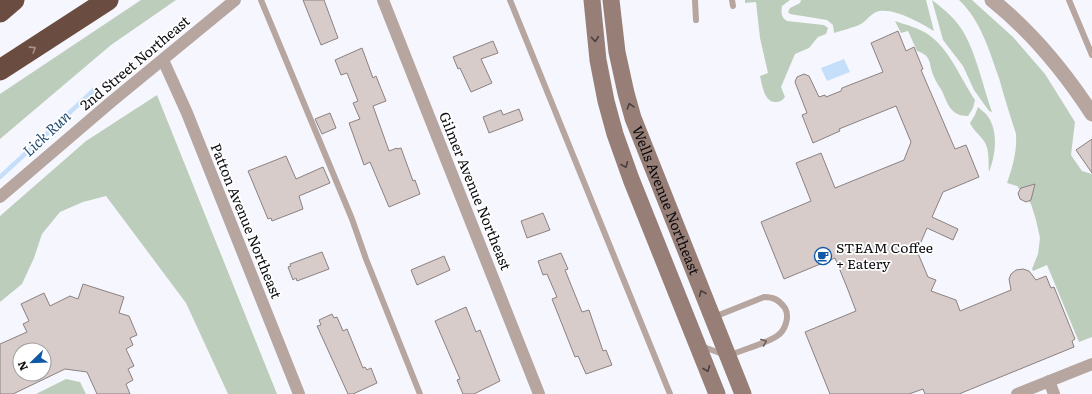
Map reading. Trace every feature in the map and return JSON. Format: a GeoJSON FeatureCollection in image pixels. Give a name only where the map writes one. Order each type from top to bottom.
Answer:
{"type":"FeatureCollection","features":[{"type":"Feature","properties":{"kind":"highway"},"geometry":{"type":"LineString","coordinates":[[0,12],[14,0]]}},
{"type":"Feature","properties":{"kind":"highway"},"geometry":{"type":"LineString","coordinates":[[0,70],[108,0]]}},
{"type":"Feature","properties":{"kind":"main road","name":"Wells Avenue Northeast"},"geometry":{"type":"LineString","coordinates":[[592,0],[600,76],[615,134],[718,394]]}},
{"type":"Feature","properties":{"kind":"main road","name":"Wells Avenue Northeast"},"geometry":{"type":"LineString","coordinates":[[612,0],[617,52],[633,118],[743,394]]}},
{"type":"Feature","properties":{"kind":"street","name":"2nd Street Northeast"},"geometry":{"type":"LineString","coordinates":[[0,197],[235,0]]}},
{"type":"Feature","properties":{"kind":"street","name":"Gilmer Avenue Northeast"},"geometry":{"type":"LineString","coordinates":[[383,0],[539,394]]}},
{"type":"Feature","properties":{"kind":"street"},"geometry":{"type":"LineString","coordinates":[[992,0],[1038,42],[1065,75],[1092,114]]}},
{"type":"Feature","properties":{"kind":"street","name":"Patton Avenue Northeast"},"geometry":{"type":"LineString","coordinates":[[163,60],[187,113],[299,394]]}},
{"type":"Feature","properties":{"kind":"street"},"geometry":{"type":"LineString","coordinates":[[1017,394],[1092,364]]}},
{"type":"Feature","properties":{"kind":"street"},"geometry":{"type":"LineString","coordinates":[[1048,381],[1054,394]]}},
{"type":"Feature","properties":{"kind":"lane"},"geometry":{"type":"LineString","coordinates":[[261,0],[352,219],[366,259],[420,394]]}},
{"type":"Feature","properties":{"kind":"lane"},"geometry":{"type":"LineString","coordinates":[[510,0],[670,394]]}},
{"type":"Feature","properties":{"kind":"lane"},"geometry":{"type":"LineString","coordinates":[[695,0],[696,20]]}},
{"type":"Feature","properties":{"kind":"lane"},"geometry":{"type":"LineString","coordinates":[[1069,0],[1092,55]]}},
{"type":"Feature","properties":{"kind":"lane"},"geometry":{"type":"LineString","coordinates":[[697,344],[728,356],[778,336],[787,320],[786,310],[780,301],[773,297],[764,297],[712,318]]}},
{"type":"Feature","properties":{"kind":"green space"},"geometry":{"type":"Polygon","coordinates":[[[141,0],[176,0],[111,45],[0,139],[0,94],[141,0]]]}},
{"type":"Feature","properties":{"kind":"green space"},"geometry":{"type":"Polygon","coordinates":[[[745,0],[790,0],[782,6],[782,15],[787,21],[824,25],[828,28],[826,34],[818,37],[809,48],[795,54],[781,87],[785,97],[780,101],[771,101],[764,92],[760,76],[768,73],[760,38],[756,2],[745,3],[745,0]]]}},
{"type":"Feature","properties":{"kind":"green space"},"geometry":{"type":"Polygon","coordinates":[[[801,0],[926,0],[934,31],[906,16],[890,11],[882,11],[874,13],[855,27],[834,33],[833,25],[827,20],[790,14],[788,12],[790,8],[800,3],[801,0]]]}},
{"type":"Feature","properties":{"kind":"green space"},"geometry":{"type":"Polygon","coordinates":[[[932,0],[958,24],[969,42],[992,112],[989,111],[974,90],[963,66],[943,40],[932,0]]]}},
{"type":"Feature","properties":{"kind":"green space"},"geometry":{"type":"Polygon","coordinates":[[[959,0],[972,0],[1013,37],[1045,74],[1075,122],[1071,155],[1082,171],[1092,174],[1092,337],[1079,342],[1047,265],[1033,271],[1032,269],[1038,254],[1040,238],[1036,220],[1031,204],[1017,186],[1007,183],[1014,158],[1016,134],[999,78],[984,36],[967,8],[959,0]]]}},
{"type":"Feature","properties":{"kind":"green space"},"geometry":{"type":"Polygon","coordinates":[[[895,21],[913,27],[929,35],[943,49],[955,65],[975,100],[973,108],[968,116],[962,116],[951,109],[935,79],[928,58],[926,55],[917,51],[908,31],[901,33],[895,21]]]}},
{"type":"Feature","properties":{"kind":"green space"},"geometry":{"type":"Polygon","coordinates":[[[157,95],[277,394],[228,394],[186,303],[106,196],[83,202],[60,212],[42,234],[34,258],[22,284],[0,302],[0,216],[86,141],[157,95]]]}},
{"type":"Feature","properties":{"kind":"green space"},"geometry":{"type":"Polygon","coordinates":[[[978,107],[990,120],[995,134],[995,150],[989,172],[988,152],[986,145],[970,123],[978,107]]]}},
{"type":"Feature","properties":{"kind":"green space"},"geometry":{"type":"Polygon","coordinates":[[[66,379],[80,382],[86,394],[36,394],[66,379]]]}},
{"type":"Feature","properties":{"kind":"water"},"geometry":{"type":"Polygon","coordinates":[[[844,59],[850,72],[827,81],[821,68],[844,59]]]}},
{"type":"Feature","properties":{"kind":"building"},"geometry":{"type":"Polygon","coordinates":[[[303,0],[324,0],[338,38],[321,45],[303,0]]]}},
{"type":"Feature","properties":{"kind":"building"},"geometry":{"type":"Polygon","coordinates":[[[898,31],[906,51],[914,47],[923,69],[921,70],[955,149],[966,145],[979,177],[943,192],[932,217],[958,229],[953,240],[927,228],[917,251],[928,277],[936,280],[931,291],[956,300],[960,311],[1011,290],[1009,279],[1011,274],[1016,270],[1023,269],[1029,271],[1036,280],[1046,276],[1051,288],[1054,287],[1075,339],[1072,341],[1074,347],[959,394],[925,394],[923,389],[909,394],[830,394],[805,332],[856,311],[848,290],[835,258],[784,279],[761,222],[811,201],[796,163],[821,153],[835,188],[904,160],[911,142],[896,106],[839,129],[840,131],[813,143],[802,115],[807,113],[795,82],[797,77],[804,74],[809,76],[819,97],[825,95],[826,97],[841,91],[842,88],[883,72],[871,43],[898,31]]]}},
{"type":"Feature","properties":{"kind":"building"},"geometry":{"type":"Polygon","coordinates":[[[493,41],[498,53],[481,59],[492,83],[471,92],[453,57],[493,41]]]}},
{"type":"Feature","properties":{"kind":"building"},"geometry":{"type":"Polygon","coordinates":[[[362,48],[373,78],[376,76],[386,101],[373,106],[389,151],[401,148],[413,181],[415,180],[420,194],[389,207],[370,162],[364,165],[349,123],[360,119],[353,103],[358,101],[347,73],[341,75],[335,60],[362,48]]]}},
{"type":"Feature","properties":{"kind":"building"},"geometry":{"type":"Polygon","coordinates":[[[519,109],[523,120],[489,133],[483,117],[501,110],[503,115],[519,109]]]}},
{"type":"Feature","properties":{"kind":"building"},"geometry":{"type":"Polygon","coordinates":[[[330,113],[336,128],[322,134],[315,119],[330,113]]]}},
{"type":"Feature","properties":{"kind":"building"},"geometry":{"type":"Polygon","coordinates":[[[1092,139],[1092,173],[1076,150],[1092,139]]]}},
{"type":"Feature","properties":{"kind":"building"},"geometry":{"type":"Polygon","coordinates":[[[286,156],[296,179],[323,167],[330,183],[299,196],[303,209],[272,221],[271,218],[268,219],[248,171],[286,156]]]}},
{"type":"Feature","properties":{"kind":"building"},"geometry":{"type":"Polygon","coordinates":[[[1035,184],[1031,200],[1026,202],[1020,199],[1018,193],[1021,188],[1035,184]]]}},
{"type":"Feature","properties":{"kind":"building"},"geometry":{"type":"Polygon","coordinates":[[[543,213],[550,230],[527,238],[521,221],[543,213]]]}},
{"type":"Feature","properties":{"kind":"building"},"geometry":{"type":"Polygon","coordinates":[[[322,252],[329,269],[297,281],[296,278],[293,280],[288,267],[291,266],[290,264],[322,252]]]}},
{"type":"Feature","properties":{"kind":"building"},"geometry":{"type":"Polygon","coordinates":[[[561,253],[568,269],[565,270],[582,312],[589,310],[603,351],[606,350],[612,365],[586,374],[578,356],[575,357],[552,299],[557,297],[547,274],[543,275],[538,261],[561,253]]]}},
{"type":"Feature","properties":{"kind":"building"},"geometry":{"type":"Polygon","coordinates":[[[444,256],[450,270],[417,285],[411,270],[444,256]]]}},
{"type":"Feature","properties":{"kind":"building"},"geometry":{"type":"Polygon","coordinates":[[[83,284],[124,297],[119,313],[129,316],[137,335],[130,338],[133,345],[126,349],[134,366],[128,369],[133,380],[126,384],[130,394],[97,394],[87,372],[65,369],[52,375],[52,342],[12,342],[12,382],[38,382],[13,394],[0,394],[0,344],[27,332],[23,324],[29,321],[21,304],[44,293],[50,306],[70,296],[78,299],[83,284]]]}},
{"type":"Feature","properties":{"kind":"building"},"geometry":{"type":"Polygon","coordinates":[[[466,307],[476,332],[480,330],[500,381],[474,394],[463,394],[457,380],[460,379],[435,321],[466,307]]]}},
{"type":"Feature","properties":{"kind":"building"},"geometry":{"type":"Polygon","coordinates":[[[332,314],[334,318],[337,317],[343,331],[347,329],[363,368],[365,367],[367,370],[371,368],[377,383],[353,394],[348,394],[317,326],[321,325],[319,320],[332,314]]]}},
{"type":"Feature","properties":{"kind":"waterway","name":"Lick Run"},"geometry":{"type":"LineString","coordinates":[[0,177],[94,90]]}},
{"type":"Feature","properties":{"kind":"place","name":"STEAM Coffee + Eatery"},"geometry":{"type":"Point","coordinates":[823,256]}}]}
